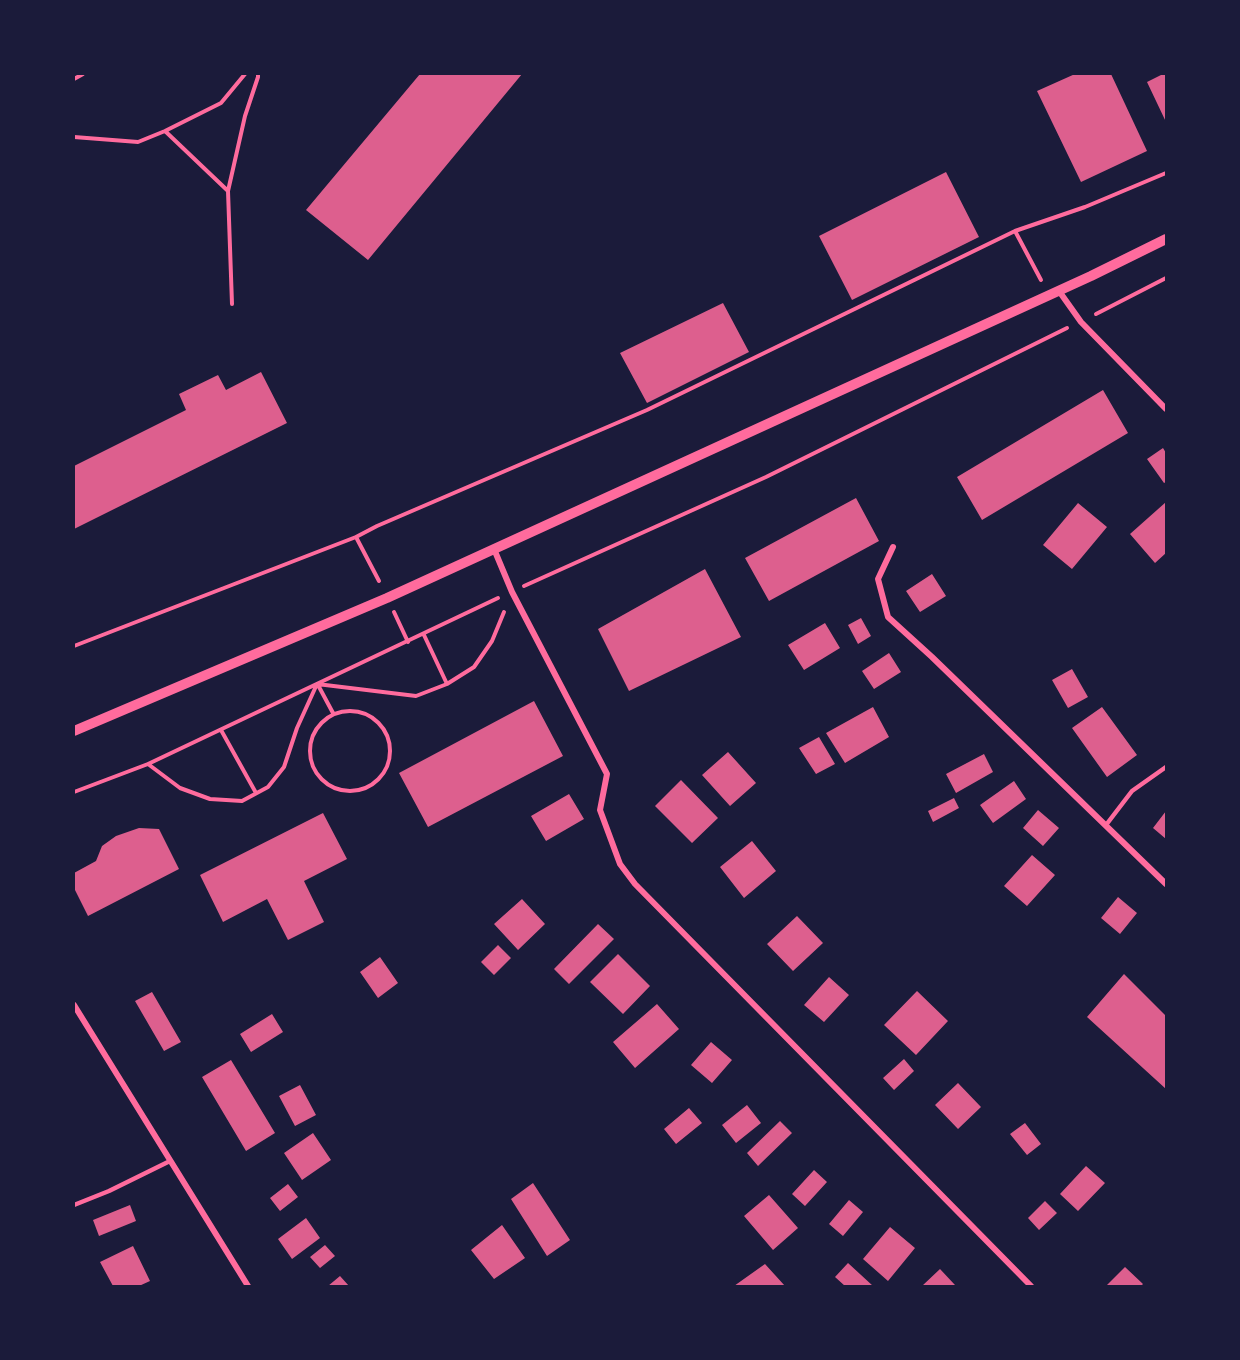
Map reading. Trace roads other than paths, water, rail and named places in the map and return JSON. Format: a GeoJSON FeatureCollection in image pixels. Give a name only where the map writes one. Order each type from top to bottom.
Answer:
{"type":"FeatureCollection","features":[{"type":"Feature","properties":{"kind":"street"},"geometry":{"type":"LineString","coordinates":[[74,731],[387,598],[1059,291],[1167,239]]}},
{"type":"Feature","properties":{"kind":"street"},"geometry":{"type":"LineString","coordinates":[[1059,291],[1081,322],[1167,409]]}},
{"type":"Feature","properties":{"kind":"street"},"geometry":{"type":"LineString","coordinates":[[893,547],[878,579],[888,617],[941,665],[1167,884]]}},
{"type":"Feature","properties":{"kind":"street"},"geometry":{"type":"LineString","coordinates":[[494,549],[512,592],[607,774],[600,810],[620,864],[635,884],[1031,1287]]}},
{"type":"Feature","properties":{"kind":"street"},"geometry":{"type":"LineString","coordinates":[[74,1005],[248,1287]]}},
{"type":"Feature","properties":{"kind":"lane"},"geometry":{"type":"LineString","coordinates":[[1106,825],[1132,791],[1167,767]]}},
{"type":"Feature","properties":{"kind":"lane"},"geometry":{"type":"LineString","coordinates":[[74,1206],[170,1161]]}}]}
